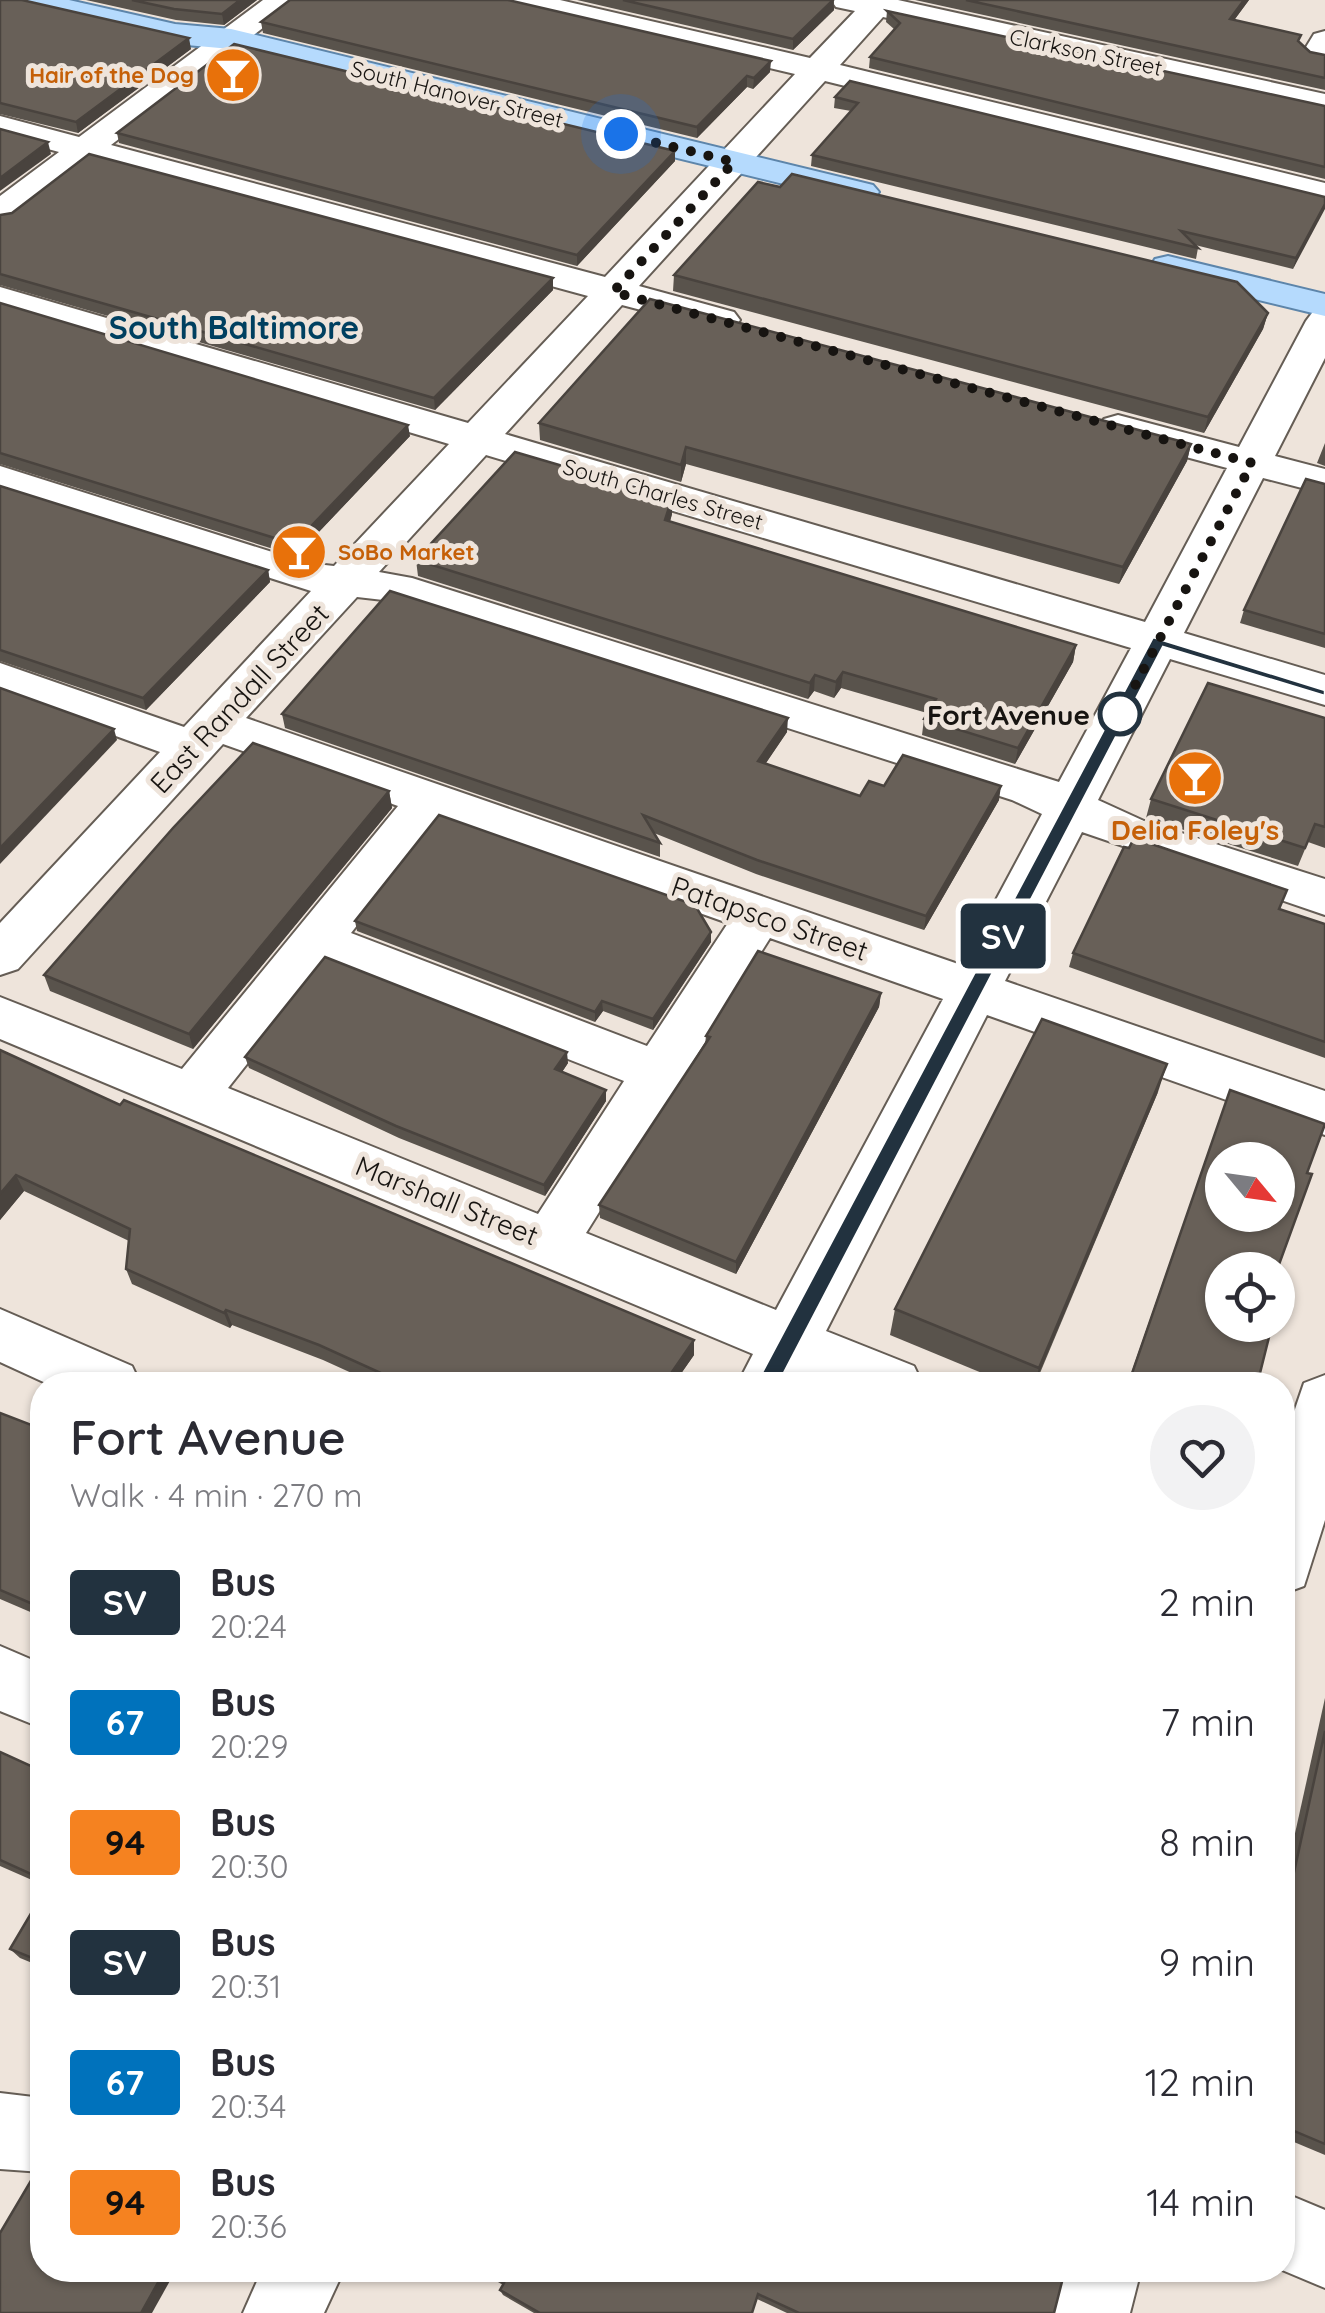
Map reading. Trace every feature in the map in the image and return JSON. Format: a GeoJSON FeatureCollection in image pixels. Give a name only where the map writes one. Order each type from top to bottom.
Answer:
{"type":"FeatureCollection","features":[{"type":"Feature","properties":{"kind":"main road","name":"South Hanover Street"},"geometry":{"type":"LineString","coordinates":[[30,0],[175,34],[231,39],[903,202]]}},
{"type":"Feature","properties":{"kind":"main road","name":"South Hanover Street"},"geometry":{"type":"LineString","coordinates":[[104,0],[194,22],[231,39]]}},
{"type":"Feature","properties":{"kind":"main road"},"geometry":{"type":"LineString","coordinates":[[1136,259],[1325,306]]}},
{"type":"Feature","properties":{"kind":"street"},"geometry":{"type":"LineString","coordinates":[[0,213],[284,0]]}},
{"type":"Feature","properties":{"kind":"street"},"geometry":{"type":"LineString","coordinates":[[520,0],[820,67],[1033,120],[1066,134],[1325,194]]}},
{"type":"Feature","properties":{"kind":"street","name":"East Randall Street"},"geometry":{"type":"LineString","coordinates":[[0,956],[734,162],[820,67],[869,2]]}},
{"type":"Feature","properties":{"kind":"street","name":"Clarkson Street"},"geometry":{"type":"LineString","coordinates":[[869,2],[1325,104]]}},
{"type":"Feature","properties":{"kind":"street"},"geometry":{"type":"LineString","coordinates":[[0,126],[746,327]]}},
{"type":"Feature","properties":{"kind":"street","name":"South Charles Street"},"geometry":{"type":"LineString","coordinates":[[0,298],[1325,690]]}},
{"type":"Feature","properties":{"kind":"street"},"geometry":{"type":"LineString","coordinates":[[778,1363],[1325,320]]}},
{"type":"Feature","properties":{"kind":"street"},"geometry":{"type":"LineString","coordinates":[[1090,420],[1325,482]]}},
{"type":"Feature","properties":{"kind":"street"},"geometry":{"type":"LineString","coordinates":[[0,478],[302,576],[384,584],[1028,788],[1127,833],[1325,897]]}},
{"type":"Feature","properties":{"kind":"street","name":"Patapsco Street"},"geometry":{"type":"LineString","coordinates":[[0,678],[430,799],[1325,1113]]}},
{"type":"Feature","properties":{"kind":"street"},"geometry":{"type":"LineString","coordinates":[[191,1096],[430,799]]}},
{"type":"Feature","properties":{"kind":"street"},"geometry":{"type":"LineString","coordinates":[[550,1243],[760,915]]}},
{"type":"Feature","properties":{"kind":"street"},"geometry":{"type":"LineString","coordinates":[[314,939],[660,1073]]}},
{"type":"Feature","properties":{"kind":"street","name":"Marshall Street"},"geometry":{"type":"LineString","coordinates":[[0,1017],[550,1243],[778,1363],[825,1372]]}},
{"type":"Feature","properties":{"kind":"street"},"geometry":{"type":"LineString","coordinates":[[0,1334],[83,1372]]}},
{"type":"Feature","properties":{"kind":"street"},"geometry":{"type":"LineString","coordinates":[[1295,1555],[1325,1402]]}},
{"type":"Feature","properties":{"kind":"street"},"geometry":{"type":"LineString","coordinates":[[0,1678],[30,1691]]}},
{"type":"Feature","properties":{"kind":"street"},"geometry":{"type":"LineString","coordinates":[[0,2131],[30,2135]]}},
{"type":"Feature","properties":{"kind":"street"},"geometry":{"type":"LineString","coordinates":[[1295,2236],[1325,2249]]}},
{"type":"Feature","properties":{"kind":"street"},"geometry":{"type":"LineString","coordinates":[[282,2313],[298,2282]]}},
{"type":"Feature","properties":{"kind":"street"},"geometry":{"type":"LineString","coordinates":[[1092,2313],[1099,2282]]}},
{"type":"Feature","properties":{"kind":"building"},"geometry":{"type":"Polygon","coordinates":[[[0,0],[22,0],[189,38],[76,122],[0,103],[0,0]]]}},
{"type":"Feature","properties":{"kind":"building"},"geometry":{"type":"Polygon","coordinates":[[[132,0],[240,0],[222,14],[132,0]]]}},
{"type":"Feature","properties":{"kind":"building"},"geometry":{"type":"Polygon","coordinates":[[[290,0],[508,0],[771,61],[754,78],[747,76],[697,127],[261,22],[290,0]]]}},
{"type":"Feature","properties":{"kind":"building"},"geometry":{"type":"Polygon","coordinates":[[[623,0],[833,0],[793,39],[623,0]]]}},
{"type":"Feature","properties":{"kind":"building"},"geometry":{"type":"Polygon","coordinates":[[[966,0],[1244,0],[1230,19],[1301,35],[1298,41],[1310,52],[1325,55],[1325,78],[966,0]]]}},
{"type":"Feature","properties":{"kind":"building"},"geometry":{"type":"Polygon","coordinates":[[[887,11],[1325,106],[1325,167],[870,57],[900,23],[887,11]]]}},
{"type":"Feature","properties":{"kind":"building"},"geometry":{"type":"Polygon","coordinates":[[[234,44],[675,151],[577,255],[117,133],[234,44]]]}},
{"type":"Feature","properties":{"kind":"building"},"geometry":{"type":"Polygon","coordinates":[[[850,81],[1325,197],[1325,204],[1296,258],[1181,231],[1198,248],[812,155],[858,103],[835,97],[850,81]]]}},
{"type":"Feature","properties":{"kind":"building"},"geometry":{"type":"Polygon","coordinates":[[[0,129],[48,142],[0,178],[0,129]]]}},
{"type":"Feature","properties":{"kind":"building"},"geometry":{"type":"Polygon","coordinates":[[[89,154],[553,278],[434,398],[0,274],[0,215],[12,213],[89,154]]]}},
{"type":"Feature","properties":{"kind":"building"},"geometry":{"type":"Polygon","coordinates":[[[792,174],[1237,282],[1268,313],[1208,417],[674,275],[758,182],[780,187],[792,174]]]}},
{"type":"Feature","properties":{"kind":"building"},"geometry":{"type":"Polygon","coordinates":[[[650,299],[1191,444],[1123,567],[686,447],[681,465],[539,423],[650,299]]]}},
{"type":"Feature","properties":{"kind":"building"},"geometry":{"type":"Polygon","coordinates":[[[0,303],[408,425],[294,544],[0,453],[0,303]]]}},
{"type":"Feature","properties":{"kind":"building"},"geometry":{"type":"Polygon","coordinates":[[[515,452],[672,498],[665,520],[1076,645],[1018,748],[924,719],[936,699],[843,672],[836,682],[815,675],[810,683],[416,560],[515,452]]]}},
{"type":"Feature","properties":{"kind":"building"},"geometry":{"type":"Polygon","coordinates":[[[1306,479],[1325,484],[1325,634],[1244,610],[1306,479]]]}},
{"type":"Feature","properties":{"kind":"building"},"geometry":{"type":"Polygon","coordinates":[[[0,486],[268,570],[143,698],[0,650],[0,486]]]}},
{"type":"Feature","properties":{"kind":"building"},"geometry":{"type":"Polygon","coordinates":[[[390,591],[788,718],[758,761],[860,796],[869,781],[884,786],[903,755],[1001,786],[926,916],[757,860],[643,815],[660,843],[282,714],[390,591]]]}},
{"type":"Feature","properties":{"kind":"building"},"geometry":{"type":"Polygon","coordinates":[[[1208,683],[1325,718],[1325,827],[1315,824],[1305,848],[1151,799],[1208,683]]]}},
{"type":"Feature","properties":{"kind":"building"},"geometry":{"type":"Polygon","coordinates":[[[0,688],[114,729],[0,848],[0,688]]]}},
{"type":"Feature","properties":{"kind":"building"},"geometry":{"type":"Polygon","coordinates":[[[253,743],[389,791],[189,1034],[44,975],[173,828],[253,743]]]}},
{"type":"Feature","properties":{"kind":"building"},"geometry":{"type":"Polygon","coordinates":[[[439,815],[695,905],[711,932],[653,1019],[602,1001],[595,1012],[355,921],[439,815]]]}},
{"type":"Feature","properties":{"kind":"building"},"geometry":{"type":"Polygon","coordinates":[[[1134,838],[1287,890],[1279,909],[1325,924],[1325,1042],[1073,953],[1124,847],[1129,848],[1134,838]]]}},
{"type":"Feature","properties":{"kind":"building"},"geometry":{"type":"Polygon","coordinates":[[[758,951],[881,993],[736,1262],[599,1205],[710,1037],[706,1036],[758,951]]]}},
{"type":"Feature","properties":{"kind":"building"},"geometry":{"type":"Polygon","coordinates":[[[325,957],[567,1052],[555,1069],[606,1090],[544,1185],[396,1126],[245,1057],[325,957]]]}},
{"type":"Feature","properties":{"kind":"building"},"geometry":{"type":"Polygon","coordinates":[[[1042,1019],[1167,1064],[1039,1368],[895,1309],[1042,1019]]]}},
{"type":"Feature","properties":{"kind":"building"},"geometry":{"type":"Polygon","coordinates":[[[0,1050],[120,1105],[124,1100],[694,1340],[672,1372],[378,1372],[319,1345],[226,1310],[224,1313],[126,1269],[130,1229],[16,1175],[0,1194],[0,1050]]]}},
{"type":"Feature","properties":{"kind":"building"},"geometry":{"type":"Polygon","coordinates":[[[1230,1090],[1325,1124],[1307,1173],[1312,1174],[1295,1221],[1295,1142],[1212,1142],[1230,1090]]]}},
{"type":"Feature","properties":{"kind":"building"},"geometry":{"type":"Polygon","coordinates":[[[1205,1162],[1205,1232],[1291,1232],[1284,1252],[1205,1252],[1205,1342],[1268,1342],[1260,1372],[1132,1372],[1205,1162]]]}},
{"type":"Feature","properties":{"kind":"building"},"geometry":{"type":"Polygon","coordinates":[[[0,1413],[30,1424],[30,1603],[0,1590],[0,1413]]]}},
{"type":"Feature","properties":{"kind":"building"},"geometry":{"type":"Polygon","coordinates":[[[1325,1731],[1325,2144],[1295,2131],[1295,1868],[1325,1731]]]}},
{"type":"Feature","properties":{"kind":"building"},"geometry":{"type":"Polygon","coordinates":[[[0,1752],[30,1766],[30,1874],[0,1860],[0,1752]]]}},
{"type":"Feature","properties":{"kind":"building"},"geometry":{"type":"Polygon","coordinates":[[[30,1915],[30,1957],[10,1949],[30,1915]]]}},
{"type":"Feature","properties":{"kind":"building"},"geometry":{"type":"Polygon","coordinates":[[[30,2182],[30,2282],[158,2282],[141,2313],[0,2313],[0,2233],[30,2182]]]}},
{"type":"Feature","properties":{"kind":"building"},"geometry":{"type":"Polygon","coordinates":[[[1062,2282],[1054,2313],[799,2313],[758,2294],[752,2313],[540,2313],[500,2290],[504,2283],[1062,2282]]]}},
{"type":"Feature","properties":{"kind":"bus line","name":"SV"},"geometry":{"type":"LineString","coordinates":[[774,1372],[1159,641],[1325,690]]}},
{"type":"Feature","properties":{"kind":"place","name":"Hair of the Dog"},"geometry":{"type":"Point","coordinates":[233,75]}},
{"type":"Feature","properties":{"kind":"place","name":"SoBo Market"},"geometry":{"type":"Point","coordinates":[299,552]}},
{"type":"Feature","properties":{"kind":"place","name":"Fort Avenue"},"geometry":{"type":"Point","coordinates":[1120,714]}},
{"type":"Feature","properties":{"kind":"place","name":"Delia Foley's"},"geometry":{"type":"Point","coordinates":[1195,778]}},
{"type":"Feature","properties":{"kind":"district","name":"South Baltimore"},"geometry":{"type":"Point","coordinates":[234,327]}},
{"type":"Feature","properties":{"kind":"route"},"geometry":{"type":"LineString","coordinates":[[621,134],[734,162],[613,292],[1252,463],[1116,722],[1120,714]]}}]}
